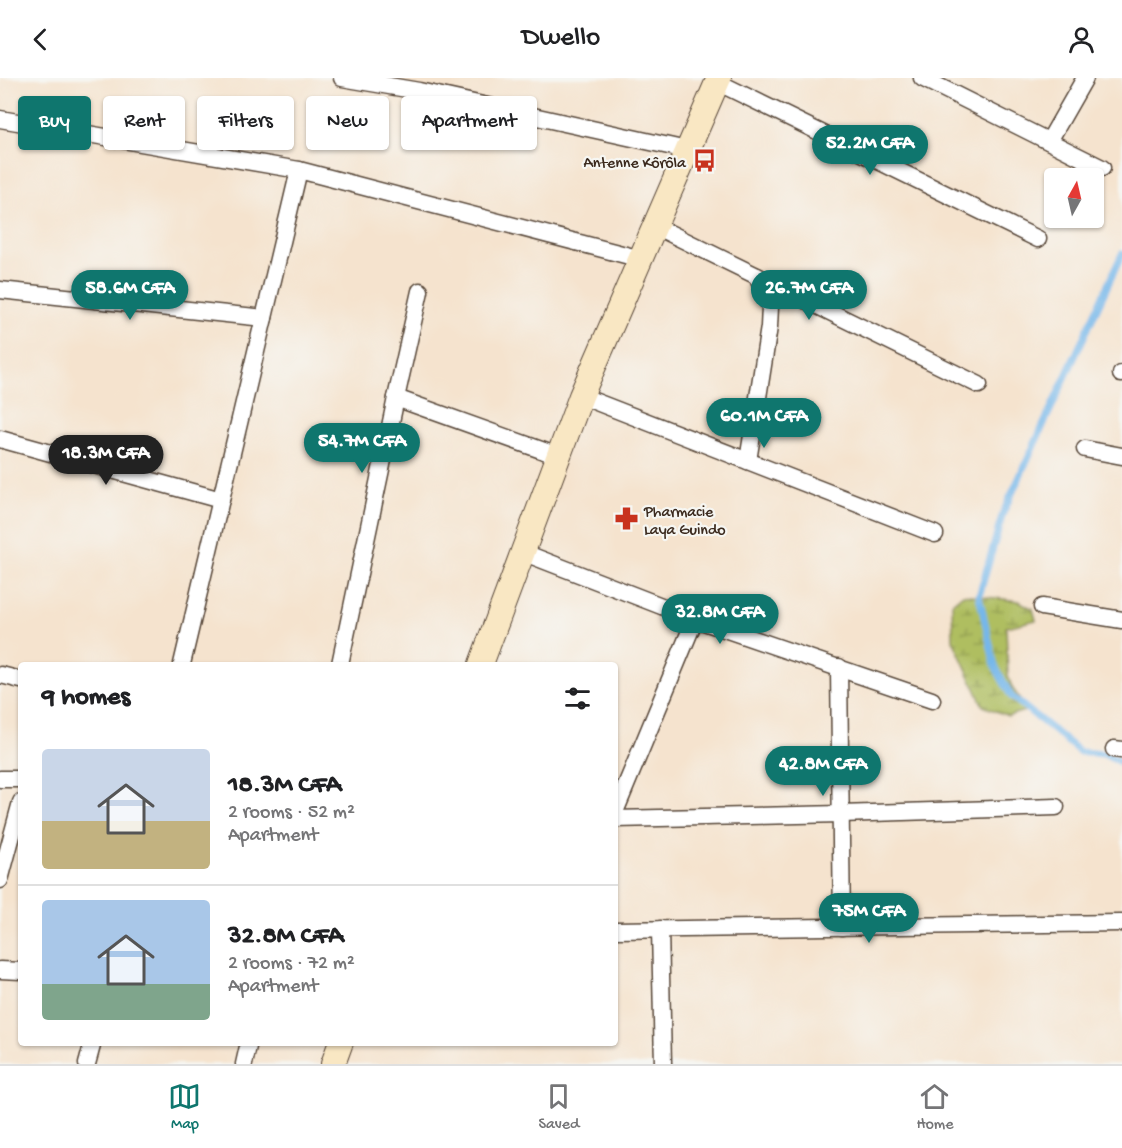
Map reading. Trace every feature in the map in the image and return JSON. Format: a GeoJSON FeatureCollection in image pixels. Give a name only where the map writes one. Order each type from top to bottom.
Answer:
{"type":"FeatureCollection","features":[{"type":"Feature","properties":{"kind":"main road"},"geometry":{"type":"LineString","coordinates":[[482,662],[580,396],[718,80]]}},
{"type":"Feature","properties":{"kind":"main road"},"geometry":{"type":"LineString","coordinates":[[333,1064],[340,1046]]}},
{"type":"Feature","properties":{"kind":"street"},"geometry":{"type":"LineString","coordinates":[[342,78],[420,85],[687,150]]}},
{"type":"Feature","properties":{"kind":"street"},"geometry":{"type":"LineString","coordinates":[[922,78],[1102,168]]}},
{"type":"Feature","properties":{"kind":"street"},"geometry":{"type":"LineString","coordinates":[[1050,141],[1085,78]]}},
{"type":"Feature","properties":{"kind":"street"},"geometry":{"type":"LineString","coordinates":[[718,80],[1038,239]]}},
{"type":"Feature","properties":{"kind":"street"},"geometry":{"type":"LineString","coordinates":[[0,119],[299,170],[641,259]]}},
{"type":"Feature","properties":{"kind":"street"},"geometry":{"type":"LineString","coordinates":[[182,662],[299,170]]}},
{"type":"Feature","properties":{"kind":"street"},"geometry":{"type":"LineString","coordinates":[[655,226],[979,384]]}},
{"type":"Feature","properties":{"kind":"street"},"geometry":{"type":"LineString","coordinates":[[748,461],[769,327],[770,307],[757,276]]}},
{"type":"Feature","properties":{"kind":"street"},"geometry":{"type":"LineString","coordinates":[[0,290],[264,318]]}},
{"type":"Feature","properties":{"kind":"street"},"geometry":{"type":"LineString","coordinates":[[340,662],[420,291]]}},
{"type":"Feature","properties":{"kind":"street"},"geometry":{"type":"LineString","coordinates":[[580,396],[935,534]]}},
{"type":"Feature","properties":{"kind":"street"},"geometry":{"type":"LineString","coordinates":[[396,398],[558,456]]}},
{"type":"Feature","properties":{"kind":"street"},"geometry":{"type":"LineString","coordinates":[[0,438],[221,500]]}},
{"type":"Feature","properties":{"kind":"street"},"geometry":{"type":"LineString","coordinates":[[1084,449],[1122,456]]}},
{"type":"Feature","properties":{"kind":"street"},"geometry":{"type":"LineString","coordinates":[[522,552],[695,619],[932,700]]}},
{"type":"Feature","properties":{"kind":"street"},"geometry":{"type":"LineString","coordinates":[[1042,607],[1122,620]]}},
{"type":"Feature","properties":{"kind":"street"},"geometry":{"type":"LineString","coordinates":[[618,805],[695,619]]}},
{"type":"Feature","properties":{"kind":"street"},"geometry":{"type":"LineString","coordinates":[[839,667],[843,927]]}},
{"type":"Feature","properties":{"kind":"street"},"geometry":{"type":"LineString","coordinates":[[1,675],[18,679]]}},
{"type":"Feature","properties":{"kind":"street"},"geometry":{"type":"LineString","coordinates":[[0,779],[18,779]]}},
{"type":"Feature","properties":{"kind":"street"},"geometry":{"type":"LineString","coordinates":[[618,819],[1056,807]]}},
{"type":"Feature","properties":{"kind":"street"},"geometry":{"type":"LineString","coordinates":[[0,880],[18,813]]}},
{"type":"Feature","properties":{"kind":"street"},"geometry":{"type":"LineString","coordinates":[[618,930],[1122,923]]}},
{"type":"Feature","properties":{"kind":"street"},"geometry":{"type":"LineString","coordinates":[[660,929],[663,1064]]}},
{"type":"Feature","properties":{"kind":"street"},"geometry":{"type":"LineString","coordinates":[[0,970],[18,971]]}},
{"type":"Feature","properties":{"kind":"street"},"geometry":{"type":"LineString","coordinates":[[87,1064],[92,1046]]}},
{"type":"Feature","properties":{"kind":"street"},"geometry":{"type":"LineString","coordinates":[[244,1064],[248,1046]]}},
{"type":"Feature","properties":{"kind":"green space"},"geometry":{"type":"Polygon","coordinates":[[[963,594],[1019,601],[1033,609],[1036,620],[1006,627],[1008,676],[1012,688],[1028,710],[1008,716],[983,706],[953,640],[952,603],[963,594]]]}},
{"type":"Feature","properties":{"kind":"waterway"},"geometry":{"type":"LineString","coordinates":[[1122,254],[1003,513],[979,596],[995,666],[1011,696],[1080,752],[1104,754],[1122,763]]}},
{"type":"Feature","properties":{"kind":"place","name":"Antenne Kôrôla"},"geometry":{"type":"Point","coordinates":[704,161]}},
{"type":"Feature","properties":{"kind":"place","name":"Pharmacie Laya Guindo"},"geometry":{"type":"Point","coordinates":[626,519]}}]}
